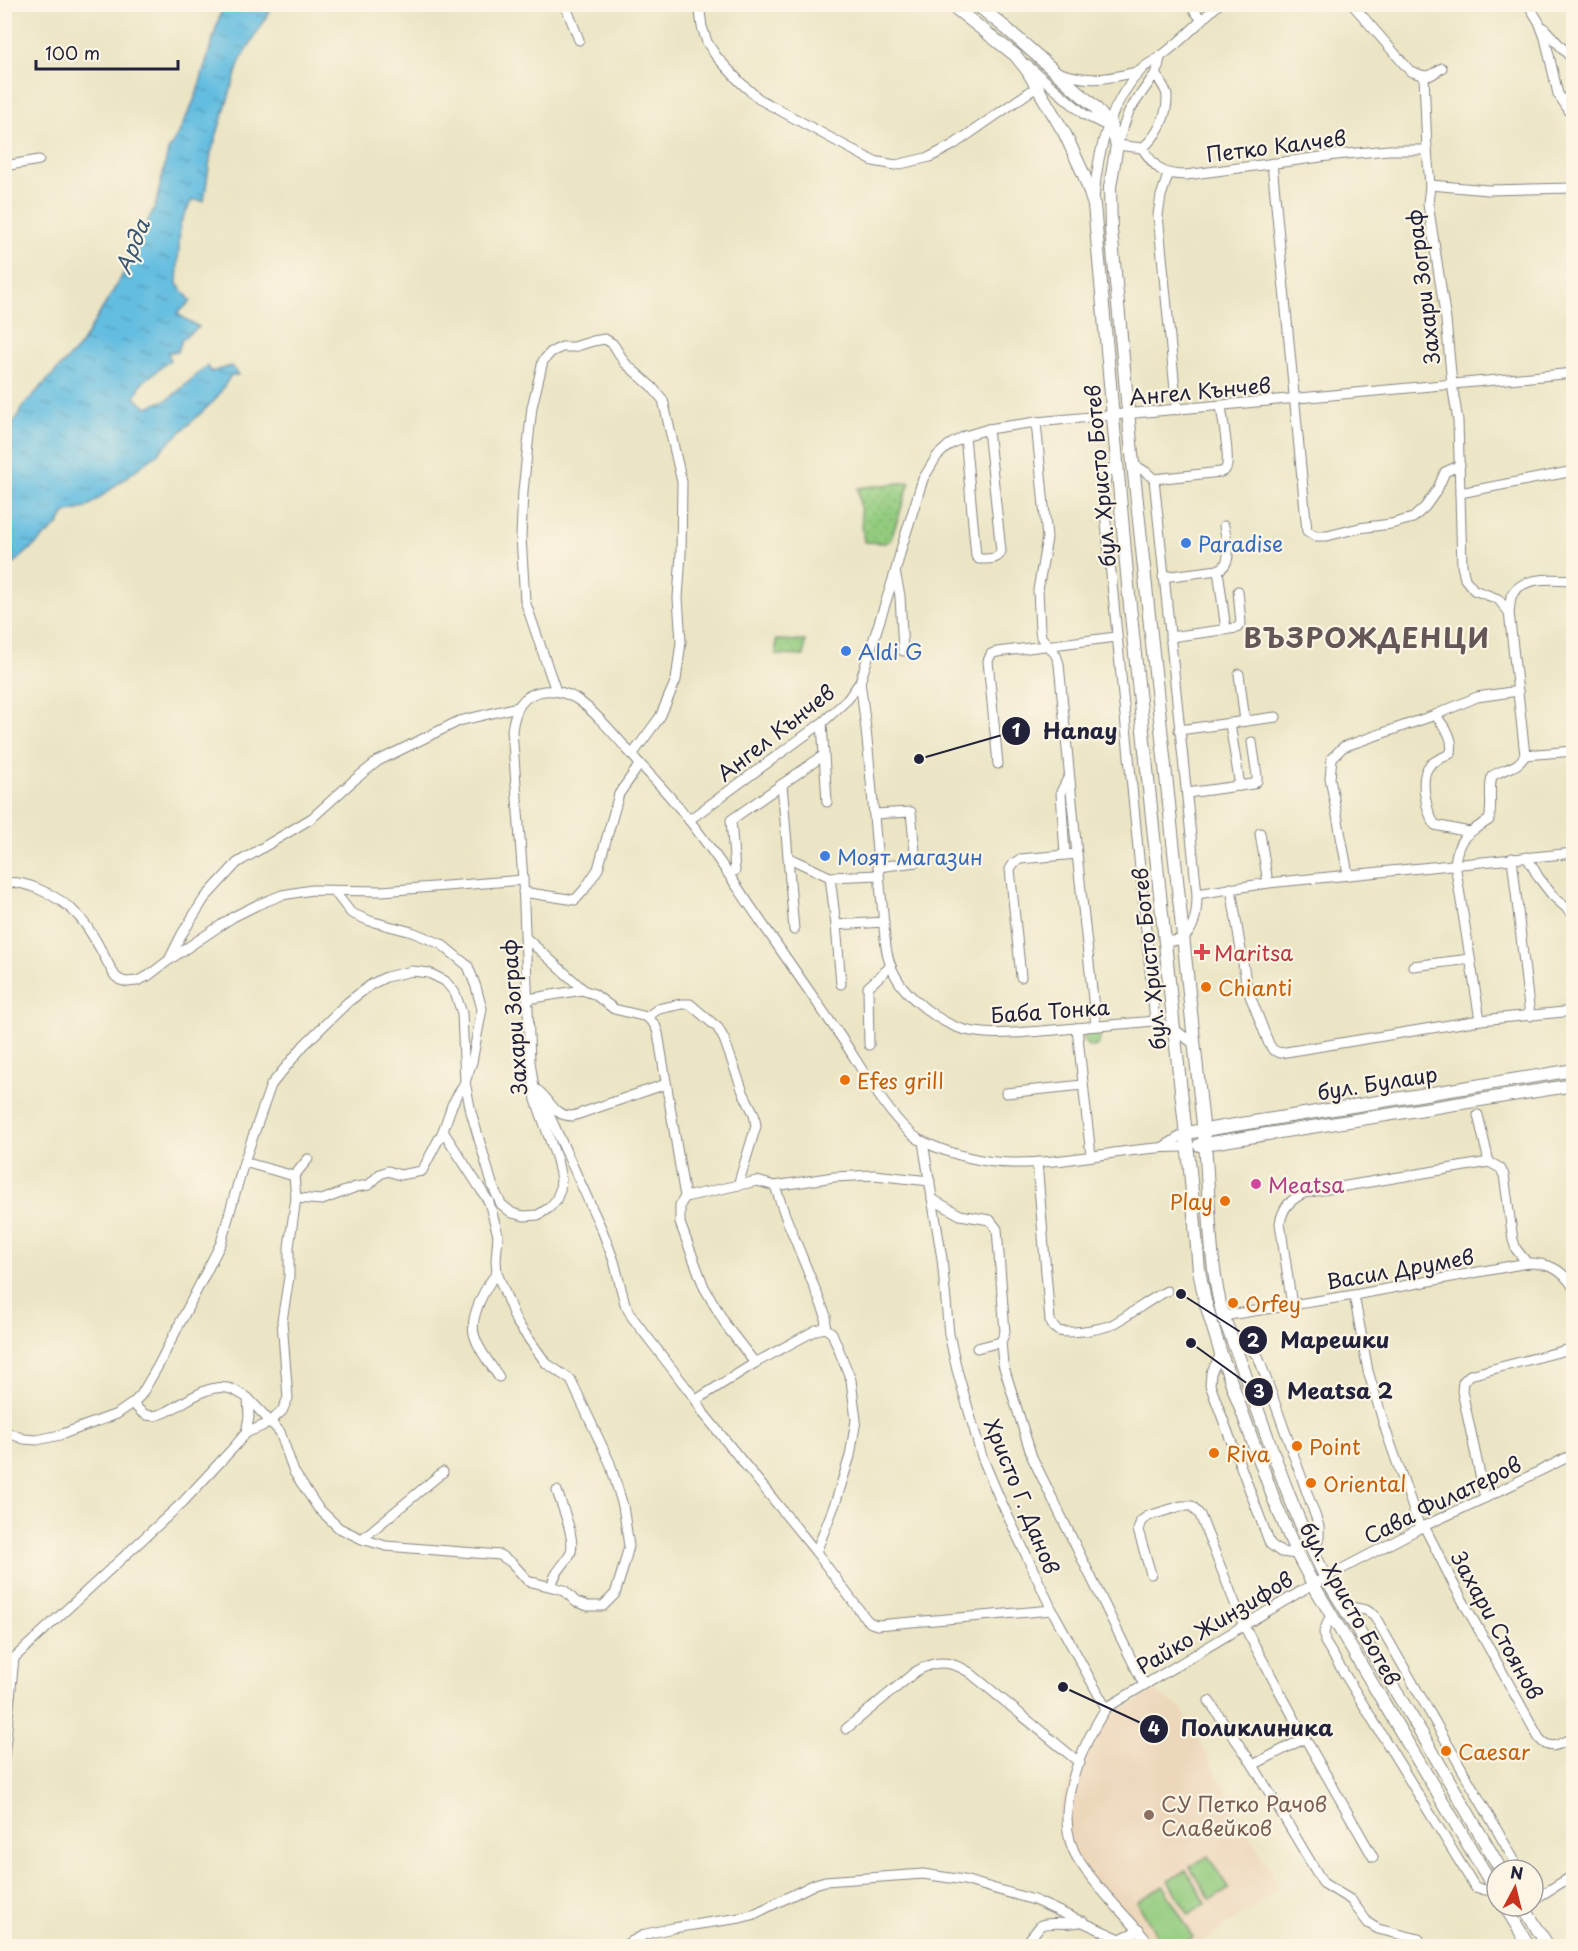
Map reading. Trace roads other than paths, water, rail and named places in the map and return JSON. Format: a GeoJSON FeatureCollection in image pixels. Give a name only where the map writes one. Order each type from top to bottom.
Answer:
{"type":"FeatureCollection","features":[{"type":"Feature","properties":{"kind":"main road","name":"бул. Христо Ботев"},"geometry":{"type":"LineString","coordinates":[[950,4],[1015,55],[1038,86],[1076,156],[1094,205],[1117,463],[1174,1029],[1199,1270],[1205,1301],[1221,1354],[1276,1505],[1298,1554],[1313,1584],[1485,1873]]}},
{"type":"Feature","properties":{"kind":"main road","name":"бул. Христо Ботев"},"geometry":{"type":"LineString","coordinates":[[976,4],[1095,106],[1109,123],[1117,145],[1110,187],[1111,230],[1133,464],[1204,1130],[1209,1220],[1223,1316],[1296,1513],[1326,1578],[1422,1734],[1494,1858]]}},
{"type":"Feature","properties":{"kind":"main road","name":"бул. Булаир"},"geometry":{"type":"LineString","coordinates":[[1186,1133],[1574,1070]]}},
{"type":"Feature","properties":{"kind":"main road","name":"бул. Булаир"},"geometry":{"type":"LineString","coordinates":[[1187,1147],[1574,1085]]}},
{"type":"Feature","properties":{"kind":"main road"},"geometry":{"type":"LineString","coordinates":[[1512,1918],[1529,1947]]}},
{"type":"Feature","properties":{"kind":"main road"},"geometry":{"type":"LineString","coordinates":[[1530,1918],[1548,1947]]}},
{"type":"Feature","properties":{"kind":"street"},"geometry":{"type":"LineString","coordinates":[[565,4],[579,40]]}},
{"type":"Feature","properties":{"kind":"street"},"geometry":{"type":"LineString","coordinates":[[699,4],[702,27],[707,42],[716,56],[740,82],[759,99],[873,160],[896,165],[930,157],[953,145],[1038,86]]}},
{"type":"Feature","properties":{"kind":"street"},"geometry":{"type":"LineString","coordinates":[[1189,4],[1202,20]]}},
{"type":"Feature","properties":{"kind":"street"},"geometry":{"type":"LineString","coordinates":[[1094,205],[1098,156],[1109,123],[1128,85],[1150,62],[1160,58],[1219,4]]}},
{"type":"Feature","properties":{"kind":"street"},"geometry":{"type":"LineString","coordinates":[[1352,4],[1410,71],[1424,76],[1431,75],[1442,68]]}},
{"type":"Feature","properties":{"kind":"street"},"geometry":{"type":"LineString","coordinates":[[1528,4],[1539,22],[1574,61]]}},
{"type":"Feature","properties":{"kind":"street"},"geometry":{"type":"LineString","coordinates":[[1539,22],[1558,94],[1574,118]]}},
{"type":"Feature","properties":{"kind":"street"},"geometry":{"type":"LineString","coordinates":[[1015,55],[1096,122],[1103,124],[1124,122]]}},
{"type":"Feature","properties":{"kind":"street"},"geometry":{"type":"LineString","coordinates":[[1155,74],[1167,95],[1164,114],[1155,135],[1142,148],[1117,145],[1124,122],[1155,74],[1160,58]]}},
{"type":"Feature","properties":{"kind":"street"},"geometry":{"type":"LineString","coordinates":[[1055,71],[1075,78],[1104,80],[1140,71]]}},
{"type":"Feature","properties":{"kind":"street","name":"Захари Зограф"},"geometry":{"type":"LineString","coordinates":[[1424,76],[1430,185],[1428,204],[1446,320],[1458,421],[1462,566],[1465,579],[1474,590],[1498,599],[1509,612]]}},
{"type":"Feature","properties":{"kind":"street"},"geometry":{"type":"LineString","coordinates":[[1142,148],[1152,162],[1168,175],[1158,214],[1177,410]]}},
{"type":"Feature","properties":{"kind":"street","name":"Петко Калчев"},"geometry":{"type":"LineString","coordinates":[[1168,175],[1186,175],[1336,155],[1388,150],[1427,150]]}},
{"type":"Feature","properties":{"kind":"street"},"geometry":{"type":"LineString","coordinates":[[4,166],[39,160]]}},
{"type":"Feature","properties":{"kind":"street"},"geometry":{"type":"LineString","coordinates":[[1272,163],[1307,531],[1315,536],[1327,536],[1413,518],[1425,507],[1437,490],[1445,472],[1460,465]]}},
{"type":"Feature","properties":{"kind":"street"},"geometry":{"type":"LineString","coordinates":[[1430,185],[1488,190],[1556,189],[1572,185]]}},
{"type":"Feature","properties":{"kind":"street"},"geometry":{"type":"LineString","coordinates":[[556,691],[525,601],[520,537],[532,407],[543,361],[551,352],[562,347],[574,347],[605,339],[614,344],[625,363],[663,400],[682,483],[678,598],[681,642],[676,680],[660,717],[632,755]]}},
{"type":"Feature","properties":{"kind":"street","name":"Ангел Кънчев"},"geometry":{"type":"LineString","coordinates":[[689,820],[822,723],[848,699],[860,682],[923,479],[937,456],[948,445],[965,436],[988,429],[1036,422],[1113,417],[1574,373]]}},
{"type":"Feature","properties":{"kind":"street"},"geometry":{"type":"LineString","coordinates":[[1154,479],[1226,470],[1221,406]]}},
{"type":"Feature","properties":{"kind":"street"},"geometry":{"type":"LineString","coordinates":[[1036,422],[1047,538],[1038,590],[1040,630],[1041,637],[1050,646],[1059,664],[1096,1026]]}},
{"type":"Feature","properties":{"kind":"street"},"geometry":{"type":"LineString","coordinates":[[965,436],[976,556],[979,559],[995,558],[1001,551],[988,429]]}},
{"type":"Feature","properties":{"kind":"street"},"geometry":{"type":"LineString","coordinates":[[1117,463],[1107,473],[1103,492],[1155,1021]]}},
{"type":"Feature","properties":{"kind":"street"},"geometry":{"type":"LineString","coordinates":[[1133,464],[1154,479],[1197,894],[1194,921],[1182,938],[1166,942]]}},
{"type":"Feature","properties":{"kind":"street"},"geometry":{"type":"LineString","coordinates":[[1460,493],[1574,471]]}},
{"type":"Feature","properties":{"kind":"street"},"geometry":{"type":"LineString","coordinates":[[1163,577],[1223,568],[1228,560],[1224,526]]}},
{"type":"Feature","properties":{"kind":"street"},"geometry":{"type":"LineString","coordinates":[[1218,570],[1226,630]]}},
{"type":"Feature","properties":{"kind":"street"},"geometry":{"type":"LineString","coordinates":[[895,573],[900,596],[903,651]]}},
{"type":"Feature","properties":{"kind":"street"},"geometry":{"type":"LineString","coordinates":[[1480,1020],[1455,864],[1457,848],[1469,832],[1488,820],[1491,812],[1489,786],[1492,776],[1499,771],[1516,766],[1525,755],[1509,612],[1512,597],[1522,584],[1536,581],[1574,580]]}},
{"type":"Feature","properties":{"kind":"street"},"geometry":{"type":"LineString","coordinates":[[1170,638],[1240,626],[1238,591]]}},
{"type":"Feature","properties":{"kind":"street"},"geometry":{"type":"LineString","coordinates":[[998,764],[989,657],[997,652],[1116,637]]}},
{"type":"Feature","properties":{"kind":"street"},"geometry":{"type":"LineString","coordinates":[[1239,674],[1245,721]]}},
{"type":"Feature","properties":{"kind":"street","name":"Баба Тонка"},"geometry":{"type":"LineString","coordinates":[[860,682],[868,734],[878,871],[887,949],[895,976],[902,985],[925,1008],[957,1028],[979,1033],[1006,1033],[1155,1021],[1174,1029],[1194,1044]]}},
{"type":"Feature","properties":{"kind":"street"},"geometry":{"type":"LineString","coordinates":[[169,960],[204,899],[237,863],[312,818],[353,780],[378,761],[459,721],[517,707],[526,697],[536,693],[556,691],[577,699],[585,706],[689,820],[794,968],[867,1078],[893,1114],[913,1136],[947,1151],[1009,1163],[1037,1162],[1163,1147],[1187,1147]]}},
{"type":"Feature","properties":{"kind":"street"},"geometry":{"type":"LineString","coordinates":[[1348,874],[1330,778],[1332,758],[1343,747],[1435,715],[1477,697],[1518,691]]}},
{"type":"Feature","properties":{"kind":"street","name":"Захари Зограф"},"geometry":{"type":"LineString","coordinates":[[4,1431],[24,1439],[37,1440],[60,1435],[117,1414],[141,1395],[221,1243],[244,1162],[271,1085],[304,1046],[348,1002],[372,984],[386,977],[401,972],[418,971],[438,977],[450,986],[459,1003],[462,1013],[465,1082],[478,1140],[501,1204],[512,1213],[524,1216],[538,1215],[556,1200],[561,1179],[557,1160],[536,1100],[530,1062],[523,880],[512,730],[517,707]]}},
{"type":"Feature","properties":{"kind":"street"},"geometry":{"type":"LineString","coordinates":[[1435,715],[1451,736],[1453,745],[1451,753],[1430,766],[1425,773],[1428,816],[1435,825],[1469,832]]}},
{"type":"Feature","properties":{"kind":"street"},"geometry":{"type":"LineString","coordinates":[[1179,730],[1276,717]]}},
{"type":"Feature","properties":{"kind":"street"},"geometry":{"type":"LineString","coordinates":[[822,723],[827,802]]}},
{"type":"Feature","properties":{"kind":"street"},"geometry":{"type":"LineString","coordinates":[[1230,724],[1240,786]]}},
{"type":"Feature","properties":{"kind":"street"},"geometry":{"type":"LineString","coordinates":[[1187,793],[1253,784],[1257,781],[1252,742]]}},
{"type":"Feature","properties":{"kind":"street"},"geometry":{"type":"LineString","coordinates":[[1525,755],[1574,751]]}},
{"type":"Feature","properties":{"kind":"street"},"geometry":{"type":"LineString","coordinates":[[735,871],[730,820],[824,755]]}},
{"type":"Feature","properties":{"kind":"street"},"geometry":{"type":"LineString","coordinates":[[523,892],[575,900],[598,869],[619,794],[640,764]]}},
{"type":"Feature","properties":{"kind":"street"},"geometry":{"type":"LineString","coordinates":[[1065,855],[1061,792],[1069,777]]}},
{"type":"Feature","properties":{"kind":"street"},"geometry":{"type":"LineString","coordinates":[[782,784],[794,930]]}},
{"type":"Feature","properties":{"kind":"street"},"geometry":{"type":"LineString","coordinates":[[789,858],[830,877],[878,871],[916,862],[911,812],[874,814]]}},
{"type":"Feature","properties":{"kind":"street"},"geometry":{"type":"LineString","coordinates":[[1260,833],[1269,883]]}},
{"type":"Feature","properties":{"kind":"street"},"geometry":{"type":"LineString","coordinates":[[1197,894],[1348,874],[1574,853]]}},
{"type":"Feature","properties":{"kind":"street"},"geometry":{"type":"LineString","coordinates":[[1021,977],[1010,869],[1020,859],[1077,854]]}},
{"type":"Feature","properties":{"kind":"street"},"geometry":{"type":"LineString","coordinates":[[1527,857],[1553,896],[1574,915]]}},
{"type":"Feature","properties":{"kind":"street"},"geometry":{"type":"LineString","coordinates":[[1512,858],[1530,1016]]}},
{"type":"Feature","properties":{"kind":"street"},"geometry":{"type":"LineString","coordinates":[[830,877],[841,984]]}},
{"type":"Feature","properties":{"kind":"street"},"geometry":{"type":"LineString","coordinates":[[4,883],[28,885],[44,891],[78,913],[115,976],[127,982],[148,976],[233,917],[282,895],[312,890],[382,891],[523,880]]}},
{"type":"Feature","properties":{"kind":"street"},"geometry":{"type":"LineString","coordinates":[[1231,888],[1247,988],[1269,1044],[1273,1050],[1280,1053],[1480,1020],[1574,1011]]}},
{"type":"Feature","properties":{"kind":"street"},"geometry":{"type":"LineString","coordinates":[[296,1198],[322,1200],[356,1187],[369,1185],[380,1174],[387,1171],[400,1175],[422,1171],[465,1082],[472,1062],[482,1009],[468,966],[441,944],[412,932],[370,921],[351,913],[334,891]]}},
{"type":"Feature","properties":{"kind":"street"},"geometry":{"type":"LineString","coordinates":[[836,925],[884,922]]}},
{"type":"Feature","properties":{"kind":"street"},"geometry":{"type":"LineString","coordinates":[[525,937],[585,991]]}},
{"type":"Feature","properties":{"kind":"street"},"geometry":{"type":"LineString","coordinates":[[1413,966],[1470,959]]}},
{"type":"Feature","properties":{"kind":"street"},"geometry":{"type":"LineString","coordinates":[[869,1045],[867,987],[891,966]]}},
{"type":"Feature","properties":{"kind":"street"},"geometry":{"type":"LineString","coordinates":[[528,999],[572,991],[585,991],[594,994],[614,1009],[648,1017],[655,1025],[685,1197],[680,1205],[680,1223],[704,1287],[727,1327],[755,1364]]}},
{"type":"Feature","properties":{"kind":"street"},"geometry":{"type":"LineString","coordinates":[[648,1017],[658,1009],[690,1004],[718,1028],[724,1039],[743,1092],[754,1114],[756,1126],[738,1185]]}},
{"type":"Feature","properties":{"kind":"street"},"geometry":{"type":"LineString","coordinates":[[1077,1028],[1091,1156]]}},
{"type":"Feature","properties":{"kind":"street"},"geometry":{"type":"LineString","coordinates":[[534,1088],[541,1092],[557,1113],[573,1116],[666,1084]]}},
{"type":"Feature","properties":{"kind":"street"},"geometry":{"type":"LineString","coordinates":[[1006,1093],[1083,1084]]}},
{"type":"Feature","properties":{"kind":"street"},"geometry":{"type":"LineString","coordinates":[[536,1100],[547,1110],[602,1230],[628,1310],[712,1423],[816,1552],[866,1619],[877,1625],[1052,1610]]}},
{"type":"Feature","properties":{"kind":"street"},"geometry":{"type":"LineString","coordinates":[[1478,1115],[1489,1162]]}},
{"type":"Feature","properties":{"kind":"street"},"geometry":{"type":"LineString","coordinates":[[133,1403],[148,1416],[158,1416],[203,1391],[217,1387],[227,1388],[248,1398],[269,1423],[280,1432],[294,1472],[318,1508],[339,1528],[362,1539],[386,1546],[500,1555],[512,1563],[528,1581],[564,1590],[576,1602],[588,1606],[603,1606],[615,1594],[629,1546],[623,1506],[610,1463],[571,1380],[546,1363],[516,1321],[497,1273],[498,1235],[489,1202],[443,1131]]}},
{"type":"Feature","properties":{"kind":"street"},"geometry":{"type":"LineString","coordinates":[[1163,1147],[1186,1133]]}},
{"type":"Feature","properties":{"kind":"street","name":"Христо Г. Данов"},"geometry":{"type":"LineString","coordinates":[[923,1142],[942,1259],[949,1334],[962,1390],[982,1456],[1052,1610],[1106,1708]]}},
{"type":"Feature","properties":{"kind":"street"},"geometry":{"type":"LineString","coordinates":[[4,1758],[9,1660],[183,1502],[246,1433],[269,1423],[282,1411],[288,1398],[282,1321],[289,1277],[289,1247],[296,1198],[294,1176],[308,1160]]}},
{"type":"Feature","properties":{"kind":"street"},"geometry":{"type":"LineString","coordinates":[[244,1162],[294,1176]]}},
{"type":"Feature","properties":{"kind":"street"},"geometry":{"type":"LineString","coordinates":[[1037,1162],[1050,1321],[1054,1327],[1066,1332],[1107,1327],[1167,1291]]}},
{"type":"Feature","properties":{"kind":"street"},"geometry":{"type":"LineString","coordinates":[[1292,1306],[1280,1222],[1282,1212],[1288,1203],[1304,1193],[1489,1162],[1500,1168],[1504,1175],[1513,1239],[1516,1249],[1527,1263]]}},
{"type":"Feature","properties":{"kind":"street"},"geometry":{"type":"LineString","coordinates":[[685,1197],[757,1181],[775,1186],[834,1177],[874,1175],[930,1181]]}},
{"type":"Feature","properties":{"kind":"street"},"geometry":{"type":"LineString","coordinates":[[775,1186],[826,1317],[825,1328]]}},
{"type":"Feature","properties":{"kind":"street"},"geometry":{"type":"LineString","coordinates":[[932,1199],[960,1215],[990,1220],[997,1229],[1005,1332],[1001,1342],[1002,1364],[1032,1457],[1144,1685]]}},
{"type":"Feature","properties":{"kind":"street","name":"Васил Друмев"},"geometry":{"type":"LineString","coordinates":[[1223,1316],[1292,1306],[1527,1263],[1552,1266],[1564,1274],[1574,1288]]}},
{"type":"Feature","properties":{"kind":"street"},"geometry":{"type":"LineString","coordinates":[[497,1273],[486,1287],[475,1317],[473,1330],[477,1342],[499,1377]]}},
{"type":"Feature","properties":{"kind":"street"},"geometry":{"type":"LineString","coordinates":[[1354,1295],[1368,1371],[1386,1431],[1422,1527]]}},
{"type":"Feature","properties":{"kind":"street"},"geometry":{"type":"LineString","coordinates":[[696,1400],[816,1330],[825,1328],[832,1333],[851,1380],[856,1420],[847,1467],[837,1501],[816,1552]]}},
{"type":"Feature","properties":{"kind":"street"},"geometry":{"type":"LineString","coordinates":[[977,1347],[1001,1342]]}},
{"type":"Feature","properties":{"kind":"street"},"geometry":{"type":"LineString","coordinates":[[1235,1344],[1250,1348],[1258,1356],[1319,1526],[1319,1537],[1314,1554]]}},
{"type":"Feature","properties":{"kind":"street"},"geometry":{"type":"LineString","coordinates":[[1485,1498],[1462,1382],[1470,1375],[1574,1348]]}},
{"type":"Feature","properties":{"kind":"street"},"geometry":{"type":"LineString","coordinates":[[1221,1354],[1211,1373],[1210,1385],[1270,1544],[1281,1552],[1298,1554]]}},
{"type":"Feature","properties":{"kind":"street"},"geometry":{"type":"LineString","coordinates":[[246,1433],[249,1417],[248,1398]]}},
{"type":"Feature","properties":{"kind":"street","name":"Сава Филатеров"},"geometry":{"type":"LineString","coordinates":[[1326,1578],[1422,1527],[1574,1454]]}},
{"type":"Feature","properties":{"kind":"street"},"geometry":{"type":"LineString","coordinates":[[362,1539],[443,1472]]}},
{"type":"Feature","properties":{"kind":"street"},"geometry":{"type":"LineString","coordinates":[[552,1587],[552,1579],[571,1553],[573,1540],[557,1491]]}},
{"type":"Feature","properties":{"kind":"street"},"geometry":{"type":"LineString","coordinates":[[1150,1574],[1138,1530],[1141,1521],[1148,1516],[1181,1506],[1192,1506],[1200,1515],[1244,1626],[1373,1857]]}},
{"type":"Feature","properties":{"kind":"street","name":"Захари Стоянов"},"geometry":{"type":"LineString","coordinates":[[1422,1527],[1539,1738],[1544,1744],[1555,1747],[1574,1737]]}},
{"type":"Feature","properties":{"kind":"street","name":"Райко Жинзифов"},"geometry":{"type":"LineString","coordinates":[[1106,1708],[1326,1578]]}},
{"type":"Feature","properties":{"kind":"street"},"geometry":{"type":"LineString","coordinates":[[1345,1606],[1366,1610],[1374,1615],[1513,1858]]}},
{"type":"Feature","properties":{"kind":"street"},"geometry":{"type":"LineString","coordinates":[[1331,1614],[1324,1632],[1325,1642],[1475,1887],[1485,1890]]}},
{"type":"Feature","properties":{"kind":"street"},"geometry":{"type":"LineString","coordinates":[[846,1729],[926,1665],[940,1663],[957,1665],[969,1672],[1080,1763]]}},
{"type":"Feature","properties":{"kind":"street"},"geometry":{"type":"LineString","coordinates":[[1209,1701],[1253,1765],[1323,1883],[1351,1900],[1368,1923],[1378,1929],[1419,1939]]}},
{"type":"Feature","properties":{"kind":"street"},"geometry":{"type":"LineString","coordinates":[[1106,1708],[1088,1740],[1070,1787],[1067,1823],[1079,1861],[1151,1947]]}},
{"type":"Feature","properties":{"kind":"street"},"geometry":{"type":"LineString","coordinates":[[1253,1765],[1305,1738]]}},
{"type":"Feature","properties":{"kind":"street"},"geometry":{"type":"LineString","coordinates":[[623,1947],[646,1934],[752,1915],[825,1881],[905,1874],[942,1875],[1034,1900],[1120,1939],[1139,1930]]}},
{"type":"Feature","properties":{"kind":"street"},"geometry":{"type":"LineString","coordinates":[[1545,1893],[1574,1875]]}},
{"type":"Feature","properties":{"kind":"street"},"geometry":{"type":"LineString","coordinates":[[1024,1947],[1041,1925],[1055,1923],[1070,1925],[1083,1921]]}},
{"type":"Feature","properties":{"kind":"water"},"geometry":{"type":"Polygon","coordinates":[[[223,5],[278,5],[269,12],[240,61],[211,153],[204,201],[192,200],[180,224],[177,284],[191,301],[177,314],[199,327],[183,338],[177,352],[168,352],[170,360],[141,384],[135,398],[147,407],[169,399],[207,366],[211,372],[231,366],[239,375],[231,375],[216,399],[158,453],[86,508],[65,513],[58,525],[5,571],[5,431],[17,418],[22,407],[80,346],[121,278],[156,204],[168,151],[196,96],[223,5]]]}},
{"type":"Feature","properties":{"kind":"place","name":"Paradise"},"geometry":{"type":"Point","coordinates":[1186,543]}},
{"type":"Feature","properties":{"kind":"place","name":"Aldi G"},"geometry":{"type":"Point","coordinates":[846,651]}},
{"type":"Feature","properties":{"kind":"place","name":"Hanay"},"geometry":{"type":"Point","coordinates":[919,759]}},
{"type":"Feature","properties":{"kind":"place","name":"Моят магазин"},"geometry":{"type":"Point","coordinates":[825,856]}},
{"type":"Feature","properties":{"kind":"place","name":"Maritsa"},"geometry":{"type":"Point","coordinates":[1202,952]}},
{"type":"Feature","properties":{"kind":"place","name":"Chianti"},"geometry":{"type":"Point","coordinates":[1206,987]}},
{"type":"Feature","properties":{"kind":"place","name":"Efes grill"},"geometry":{"type":"Point","coordinates":[845,1080]}},
{"type":"Feature","properties":{"kind":"place","name":"Meatsa"},"geometry":{"type":"Point","coordinates":[1256,1184]}},
{"type":"Feature","properties":{"kind":"place","name":"Play"},"geometry":{"type":"Point","coordinates":[1225,1201]}},
{"type":"Feature","properties":{"kind":"place","name":"Марешки"},"geometry":{"type":"Point","coordinates":[1181,1294]}},
{"type":"Feature","properties":{"kind":"place","name":"Orfey"},"geometry":{"type":"Point","coordinates":[1233,1303]}},
{"type":"Feature","properties":{"kind":"place","name":"Meatsa 2"},"geometry":{"type":"Point","coordinates":[1191,1343]}},
{"type":"Feature","properties":{"kind":"place","name":"Point"},"geometry":{"type":"Point","coordinates":[1297,1446]}},
{"type":"Feature","properties":{"kind":"place","name":"Riva"},"geometry":{"type":"Point","coordinates":[1214,1453]}},
{"type":"Feature","properties":{"kind":"place","name":"Oriental"},"geometry":{"type":"Point","coordinates":[1311,1483]}},
{"type":"Feature","properties":{"kind":"place","name":"Поликлиника"},"geometry":{"type":"Point","coordinates":[1063,1687]}},
{"type":"Feature","properties":{"kind":"place","name":"Caesar"},"geometry":{"type":"Point","coordinates":[1446,1751]}},
{"type":"Feature","properties":{"kind":"place","name":"СУ Петко Рачов Славейков"},"geometry":{"type":"Point","coordinates":[1149,1815]}},
{"type":"Feature","properties":{"kind":"district","name":"ВЪЗРОЖДЕНЦИ"},"geometry":{"type":"Point","coordinates":[1367,636]}},
{"type":"Feature","properties":{"kind":"water label","name":"Арда"},"geometry":{"type":"Point","coordinates":[131,246]}}]}
